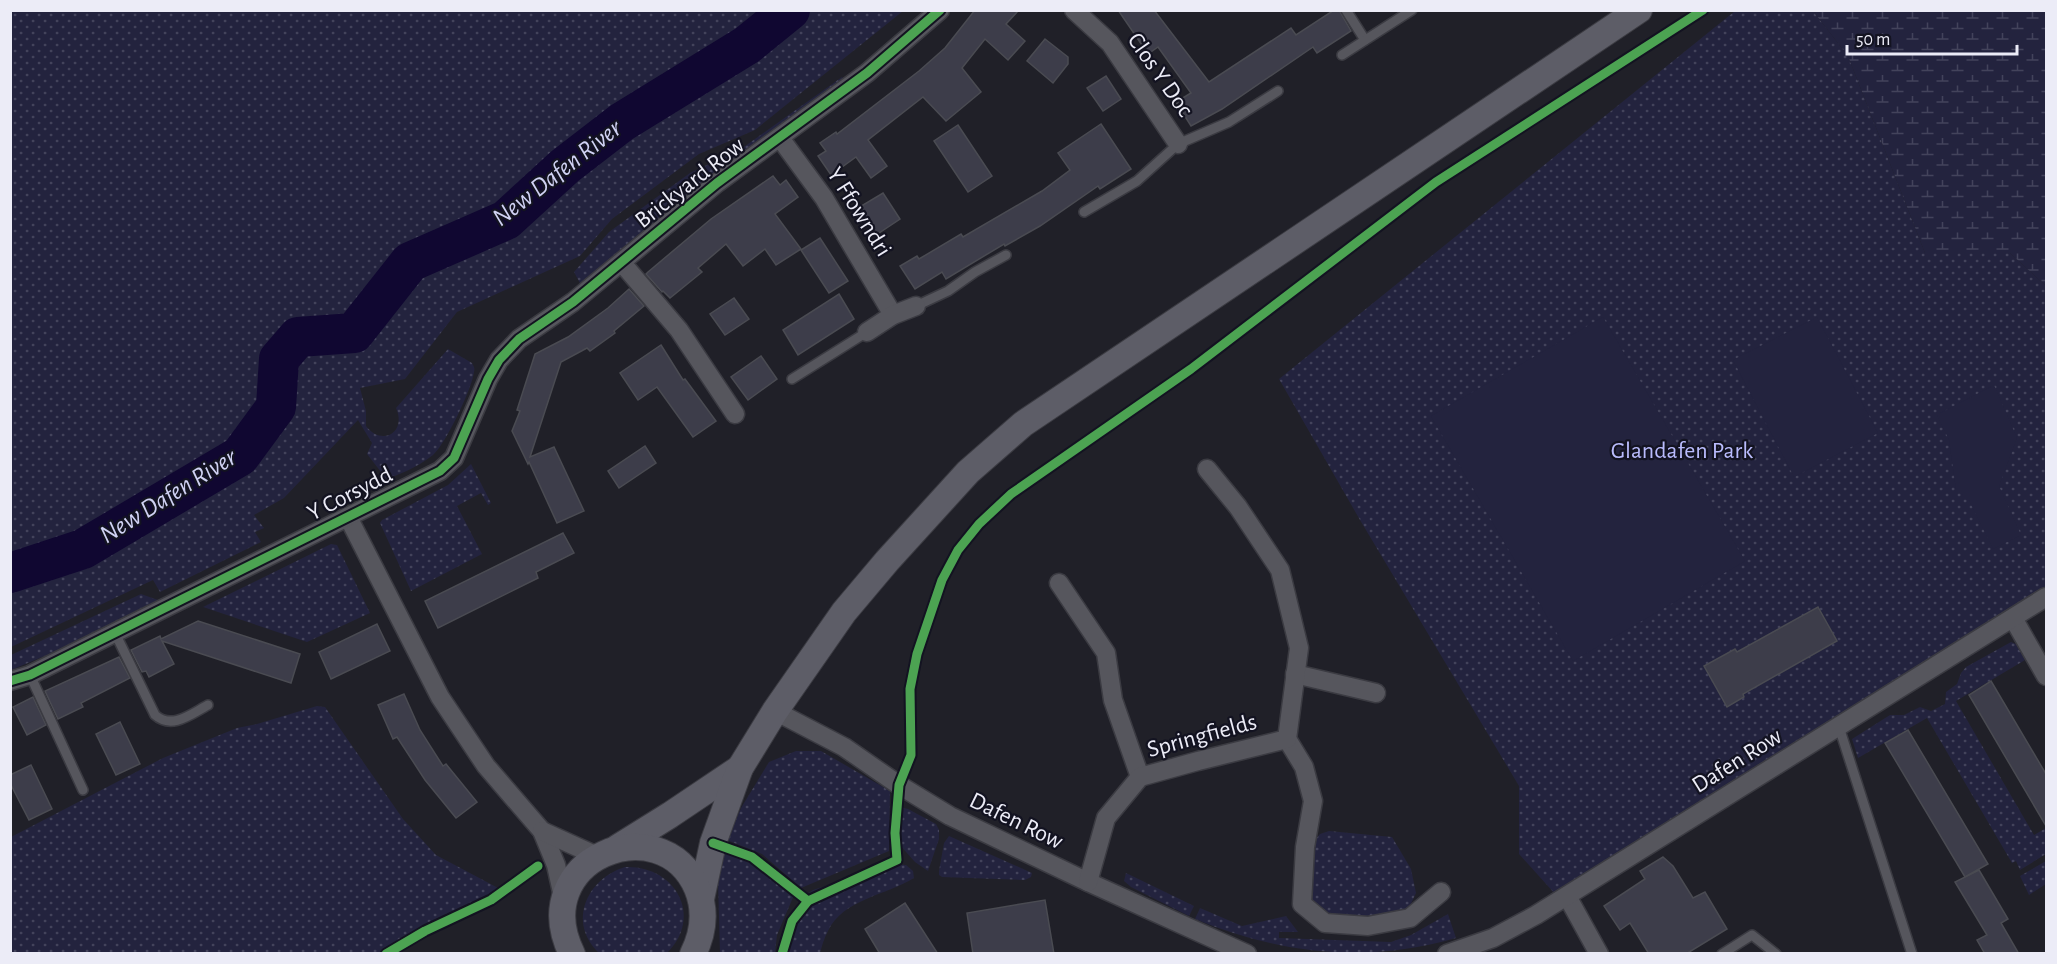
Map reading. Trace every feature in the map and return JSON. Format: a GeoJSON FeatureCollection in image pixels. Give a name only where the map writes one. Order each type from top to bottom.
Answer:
{"type":"FeatureCollection","features":[{"type":"Feature","properties":{"kind":"main road"},"geometry":{"type":"LineString","coordinates":[[693,954],[699,941],[713,843],[740,768],[775,711],[844,612],[968,472],[1023,424],[1639,10]]}},
{"type":"Feature","properties":{"kind":"main road"},"geometry":{"type":"LineString","coordinates":[[564,948],[562,919],[564,901],[570,885],[580,870],[670,815],[740,768]]}},
{"type":"Feature","properties":{"kind":"main road"},"geometry":{"type":"LineString","coordinates":[[607,852],[639,846],[660,852],[679,863],[693,879],[703,910],[707,954]]}},
{"type":"Feature","properties":{"kind":"street","name":"Brickyard Row"},"geometry":{"type":"LineString","coordinates":[[480,398],[499,360],[519,339],[573,302],[717,183],[867,74],[940,10]]}},
{"type":"Feature","properties":{"kind":"street","name":"Clos Y Doc"},"geometry":{"type":"LineString","coordinates":[[1074,10],[1110,43],[1178,144]]}},
{"type":"Feature","properties":{"kind":"street","name":"Y Ffowndri"},"geometry":{"type":"LineString","coordinates":[[780,138],[824,198],[893,315]]}},
{"type":"Feature","properties":{"kind":"street"},"geometry":{"type":"LineString","coordinates":[[622,263],[679,330],[735,414]]}},
{"type":"Feature","properties":{"kind":"street"},"geometry":{"type":"LineString","coordinates":[[867,332],[893,315],[916,306]]}},
{"type":"Feature","properties":{"kind":"street","name":"Y Corsydd"},"geometry":{"type":"LineString","coordinates":[[10,681],[30,675],[441,471],[454,458],[480,398]]}},
{"type":"Feature","properties":{"kind":"street","name":"Springfields"},"geometry":{"type":"LineString","coordinates":[[1207,469],[1238,507],[1280,570],[1299,648],[1287,739],[1304,767],[1312,801],[1305,847],[1302,904],[1325,923],[1368,926],[1410,918],[1441,892]]}},
{"type":"Feature","properties":{"kind":"street","name":"Y Corsydd"},"geometry":{"type":"LineString","coordinates":[[348,517],[440,697],[486,766],[542,831],[556,865],[564,901]]}},
{"type":"Feature","properties":{"kind":"street"},"geometry":{"type":"LineString","coordinates":[[1059,583],[1106,652],[1113,700],[1140,777]]}},
{"type":"Feature","properties":{"kind":"street","name":"Dafen Row"},"geometry":{"type":"LineString","coordinates":[[1448,954],[1493,938],[1567,896],[2046,597]]}},
{"type":"Feature","properties":{"kind":"street"},"geometry":{"type":"LineString","coordinates":[[2013,618],[2046,676]]}},
{"type":"Feature","properties":{"kind":"street"},"geometry":{"type":"LineString","coordinates":[[1295,674],[1376,693]]}},
{"type":"Feature","properties":{"kind":"street","name":"Dafen Row"},"geometry":{"type":"LineString","coordinates":[[775,711],[844,747],[899,785],[950,816],[1247,954]]}},
{"type":"Feature","properties":{"kind":"street","name":"Springfields"},"geometry":{"type":"LineString","coordinates":[[1088,882],[1106,818],[1140,777],[1287,739]]}},
{"type":"Feature","properties":{"kind":"street","name":"Y Corsydd"},"geometry":{"type":"LineString","coordinates":[[542,831],[607,852]]}},
{"type":"Feature","properties":{"kind":"street"},"geometry":{"type":"LineString","coordinates":[[1567,896],[1599,954]]}},
{"type":"Feature","properties":{"kind":"lane"},"geometry":{"type":"LineString","coordinates":[[1346,10],[1365,40]]}},
{"type":"Feature","properties":{"kind":"lane"},"geometry":{"type":"LineString","coordinates":[[1341,55],[1412,10]]}},
{"type":"Feature","properties":{"kind":"lane"},"geometry":{"type":"LineString","coordinates":[[1084,212],[1137,181],[1178,144],[1228,122],[1278,91]]}},
{"type":"Feature","properties":{"kind":"lane"},"geometry":{"type":"LineString","coordinates":[[916,306],[948,291],[975,272],[1006,255]]}},
{"type":"Feature","properties":{"kind":"lane"},"geometry":{"type":"LineString","coordinates":[[792,379],[867,332]]}},
{"type":"Feature","properties":{"kind":"lane"},"geometry":{"type":"LineString","coordinates":[[115,633],[155,715],[160,719],[175,722],[208,705]]}},
{"type":"Feature","properties":{"kind":"lane"},"geometry":{"type":"LineString","coordinates":[[30,675],[83,790]]}},
{"type":"Feature","properties":{"kind":"lane"},"geometry":{"type":"LineString","coordinates":[[1839,727],[1912,954]]}},
{"type":"Feature","properties":{"kind":"lane"},"geometry":{"type":"LineString","coordinates":[[1722,954],[1752,935],[1776,954]]}},
{"type":"Feature","properties":{"kind":"green space"},"geometry":{"type":"Polygon","coordinates":[[[11,10],[903,11],[755,130],[699,154],[612,219],[580,256],[457,312],[405,379],[360,388],[366,411],[366,426],[372,432],[385,436],[396,430],[399,417],[396,408],[448,349],[472,363],[474,369],[472,380],[457,416],[438,449],[427,460],[378,483],[381,472],[367,454],[372,443],[358,420],[284,498],[254,515],[264,528],[255,532],[261,542],[160,592],[153,580],[11,647],[11,10]]]}},
{"type":"Feature","properties":{"kind":"green space","name":"Glandafen Park"},"geometry":{"type":"Polygon","coordinates":[[[1735,11],[1813,11],[1848,56],[1925,253],[2010,253],[2046,286],[2046,592],[1556,895],[1519,854],[1519,786],[1360,520],[1279,379],[1735,11]]]}},
{"type":"Feature","properties":{"kind":"green space"},"geometry":{"type":"Polygon","coordinates":[[[1813,11],[2046,11],[2046,286],[2010,253],[1925,253],[1848,56],[1813,11]]]}},
{"type":"Feature","properties":{"kind":"green space"},"geometry":{"type":"Polygon","coordinates":[[[842,77],[845,80],[702,182],[581,285],[574,272],[609,232],[690,173],[741,149],[842,77]]]}},
{"type":"Feature","properties":{"kind":"green space"},"geometry":{"type":"Polygon","coordinates":[[[1603,317],[1745,561],[1573,661],[1431,416],[1603,317]]]}},
{"type":"Feature","properties":{"kind":"green space"},"geometry":{"type":"Polygon","coordinates":[[[1817,317],[1878,433],[1794,477],[1733,360],[1817,317]]]}},
{"type":"Feature","properties":{"kind":"green space"},"geometry":{"type":"Polygon","coordinates":[[[1994,385],[2017,438],[1999,486],[2021,535],[1993,549],[1969,500],[1956,489],[1949,440],[1937,415],[1994,385]]]}},
{"type":"Feature","properties":{"kind":"green space"},"geometry":{"type":"Polygon","coordinates":[[[471,464],[491,503],[488,505],[481,493],[457,506],[482,554],[411,591],[380,523],[448,485],[471,464]]]}},
{"type":"Feature","properties":{"kind":"green space"},"geometry":{"type":"Polygon","coordinates":[[[331,544],[337,545],[370,613],[307,642],[203,607],[331,544]]]}},
{"type":"Feature","properties":{"kind":"green space"},"geometry":{"type":"Polygon","coordinates":[[[141,594],[158,600],[47,655],[11,670],[11,655],[141,594]]]}},
{"type":"Feature","properties":{"kind":"green space"},"geometry":{"type":"Polygon","coordinates":[[[2011,642],[2016,644],[2025,660],[1956,701],[2034,835],[2046,828],[2046,854],[2020,870],[2016,861],[2012,863],[1927,718],[1858,758],[1852,739],[1890,715],[1904,715],[1920,707],[1931,711],[1945,704],[1946,692],[1957,684],[1966,667],[2011,642]]]}},
{"type":"Feature","properties":{"kind":"green space"},"geometry":{"type":"Polygon","coordinates":[[[317,706],[325,707],[403,819],[436,855],[500,889],[378,953],[11,953],[11,837],[163,758],[237,728],[317,706]]]}},
{"type":"Feature","properties":{"kind":"green space"},"geometry":{"type":"Polygon","coordinates":[[[796,751],[821,751],[890,791],[889,851],[801,888],[762,854],[727,840],[741,808],[769,762],[796,751]]]}},
{"type":"Feature","properties":{"kind":"green space"},"geometry":{"type":"Polygon","coordinates":[[[900,807],[936,824],[939,830],[939,839],[928,871],[915,862],[898,843],[898,810],[900,807]]]}},
{"type":"Feature","properties":{"kind":"green space"},"geometry":{"type":"Polygon","coordinates":[[[1329,831],[1392,837],[1411,869],[1416,893],[1408,910],[1368,918],[1323,915],[1309,900],[1315,840],[1320,834],[1329,831]]]}},
{"type":"Feature","properties":{"kind":"green space"},"geometry":{"type":"Polygon","coordinates":[[[949,836],[1032,873],[1031,877],[1025,880],[942,877],[939,871],[944,843],[949,836]]]}},
{"type":"Feature","properties":{"kind":"green space"},"geometry":{"type":"Polygon","coordinates":[[[723,852],[747,861],[794,895],[777,935],[775,953],[720,954],[718,881],[723,852]]]}},
{"type":"Feature","properties":{"kind":"green space"},"geometry":{"type":"Polygon","coordinates":[[[2046,861],[2046,884],[2029,895],[2020,876],[2046,861]]]}},
{"type":"Feature","properties":{"kind":"green space"},"geometry":{"type":"Polygon","coordinates":[[[894,864],[906,865],[913,871],[914,878],[844,912],[828,931],[820,953],[784,953],[801,898],[813,890],[894,864]]]}},
{"type":"Feature","properties":{"kind":"green space"},"geometry":{"type":"Polygon","coordinates":[[[625,867],[658,874],[679,895],[683,909],[683,924],[678,939],[667,953],[599,953],[589,941],[584,929],[585,903],[600,881],[625,867]]]}},
{"type":"Feature","properties":{"kind":"green space"},"geometry":{"type":"Polygon","coordinates":[[[1126,873],[1194,906],[1189,916],[1131,887],[1124,881],[1126,873]]]}},
{"type":"Feature","properties":{"kind":"green space"},"geometry":{"type":"Polygon","coordinates":[[[1200,908],[1242,926],[1286,916],[1298,932],[1279,932],[1279,938],[1391,942],[1411,935],[1448,914],[1456,938],[1389,951],[1356,953],[1324,951],[1291,947],[1227,931],[1195,919],[1200,908]]]}},
{"type":"Feature","properties":{"kind":"building"},"geometry":{"type":"Polygon","coordinates":[[[975,10],[1019,10],[1006,24],[1025,41],[1008,60],[985,39],[962,68],[981,92],[946,121],[923,97],[868,140],[887,166],[871,178],[856,157],[831,175],[818,156],[826,151],[820,143],[836,132],[837,134],[919,71],[945,48],[975,10]]]}},
{"type":"Feature","properties":{"kind":"building"},"geometry":{"type":"Polygon","coordinates":[[[1118,10],[1154,10],[1209,82],[1291,28],[1296,35],[1334,10],[1339,10],[1351,31],[1317,53],[1313,47],[1222,109],[1191,126],[1176,102],[1191,93],[1158,47],[1148,54],[1118,10]]]}},
{"type":"Feature","properties":{"kind":"building"},"geometry":{"type":"Polygon","coordinates":[[[1045,39],[1068,57],[1068,64],[1053,83],[1027,61],[1045,39]]]}},
{"type":"Feature","properties":{"kind":"building"},"geometry":{"type":"Polygon","coordinates":[[[1106,76],[1121,99],[1103,111],[1087,88],[1106,76]]]}},
{"type":"Feature","properties":{"kind":"building"},"geometry":{"type":"Polygon","coordinates":[[[1101,124],[1131,169],[1100,189],[1098,186],[1040,226],[1005,246],[1004,244],[946,279],[942,272],[915,289],[900,266],[917,256],[919,259],[961,234],[963,237],[1042,191],[1070,170],[1058,153],[1101,124]]]}},
{"type":"Feature","properties":{"kind":"building"},"geometry":{"type":"Polygon","coordinates":[[[958,125],[992,176],[968,192],[934,141],[958,125]]]}},
{"type":"Feature","properties":{"kind":"building"},"geometry":{"type":"Polygon","coordinates":[[[773,176],[780,185],[786,180],[798,197],[775,214],[801,249],[776,265],[765,249],[743,266],[726,244],[698,268],[702,272],[670,298],[662,292],[646,274],[711,219],[773,176]]]}},
{"type":"Feature","properties":{"kind":"building"},"geometry":{"type":"Polygon","coordinates":[[[883,193],[900,219],[876,235],[858,208],[883,193]]]}},
{"type":"Feature","properties":{"kind":"building"},"geometry":{"type":"Polygon","coordinates":[[[820,238],[848,281],[829,293],[801,250],[820,238]]]}},
{"type":"Feature","properties":{"kind":"building"},"geometry":{"type":"Polygon","coordinates":[[[629,289],[644,306],[614,331],[615,333],[590,351],[587,348],[561,362],[530,457],[554,447],[584,511],[557,523],[512,431],[520,411],[517,410],[535,354],[568,337],[608,308],[629,289]]]}},
{"type":"Feature","properties":{"kind":"building"},"geometry":{"type":"Polygon","coordinates":[[[839,294],[854,319],[798,355],[783,330],[839,294]]]}},
{"type":"Feature","properties":{"kind":"building"},"geometry":{"type":"Polygon","coordinates":[[[734,298],[749,319],[725,335],[710,314],[734,298]]]}},
{"type":"Feature","properties":{"kind":"building"},"geometry":{"type":"Polygon","coordinates":[[[661,345],[683,380],[685,379],[716,421],[693,437],[657,387],[638,400],[620,373],[661,345]]]}},
{"type":"Feature","properties":{"kind":"building"},"geometry":{"type":"Polygon","coordinates":[[[761,356],[777,379],[748,400],[731,377],[761,356]]]}},
{"type":"Feature","properties":{"kind":"building"},"geometry":{"type":"Polygon","coordinates":[[[645,446],[656,463],[619,488],[608,471],[645,446]]]}},
{"type":"Feature","properties":{"kind":"building"},"geometry":{"type":"Polygon","coordinates":[[[563,533],[574,553],[536,572],[538,578],[438,628],[425,601],[563,533]]]}},
{"type":"Feature","properties":{"kind":"building"},"geometry":{"type":"Polygon","coordinates":[[[1818,607],[1837,641],[1743,694],[1744,697],[1727,707],[1704,666],[1735,649],[1737,652],[1818,607]]]}},
{"type":"Feature","properties":{"kind":"building"},"geometry":{"type":"Polygon","coordinates":[[[198,621],[300,654],[291,683],[162,641],[174,664],[149,677],[146,671],[142,672],[131,650],[160,636],[161,639],[198,621]]]}},
{"type":"Feature","properties":{"kind":"building"},"geometry":{"type":"Polygon","coordinates":[[[377,624],[390,651],[331,679],[319,652],[377,624]]]}},
{"type":"Feature","properties":{"kind":"building"},"geometry":{"type":"Polygon","coordinates":[[[119,657],[130,678],[81,703],[83,707],[58,719],[45,691],[119,657]]]}},
{"type":"Feature","properties":{"kind":"building"},"geometry":{"type":"Polygon","coordinates":[[[1991,681],[2046,774],[2046,826],[1969,695],[1991,681]]]}},
{"type":"Feature","properties":{"kind":"building"},"geometry":{"type":"Polygon","coordinates":[[[404,694],[420,730],[443,766],[446,764],[477,802],[456,818],[425,780],[397,737],[393,739],[378,705],[404,694]]]}},
{"type":"Feature","properties":{"kind":"building"},"geometry":{"type":"Polygon","coordinates":[[[33,697],[46,725],[27,735],[13,707],[33,697]]]}},
{"type":"Feature","properties":{"kind":"building"},"geometry":{"type":"Polygon","coordinates":[[[120,722],[140,764],[116,775],[96,734],[120,722]]]}},
{"type":"Feature","properties":{"kind":"building"},"geometry":{"type":"Polygon","coordinates":[[[1908,730],[1988,864],[1965,877],[1885,743],[1908,730]]]}},
{"type":"Feature","properties":{"kind":"building"},"geometry":{"type":"Polygon","coordinates":[[[31,765],[52,809],[29,820],[10,783],[10,775],[31,765]]]}},
{"type":"Feature","properties":{"kind":"building"},"geometry":{"type":"Polygon","coordinates":[[[1663,857],[1673,866],[1693,898],[1705,892],[1727,929],[1686,954],[1649,954],[1630,923],[1620,930],[1604,906],[1645,879],[1640,871],[1663,857]]]}},
{"type":"Feature","properties":{"kind":"building"},"geometry":{"type":"Polygon","coordinates":[[[1979,870],[2008,919],[2001,923],[2019,954],[1985,954],[1977,940],[1987,935],[1955,882],[1979,870]]]}},
{"type":"Feature","properties":{"kind":"building"},"geometry":{"type":"Polygon","coordinates":[[[1045,900],[1054,954],[973,954],[967,913],[1045,900]]]}},
{"type":"Feature","properties":{"kind":"building"},"geometry":{"type":"Polygon","coordinates":[[[905,903],[938,954],[880,954],[865,929],[905,903]]]}},
{"type":"Feature","properties":{"kind":"waterway","name":"New Dafen River"},"geometry":{"type":"LineString","coordinates":[[10,573],[83,549],[240,456],[276,407],[279,359],[298,337],[354,333],[410,262],[506,220],[565,166],[622,122],[747,45],[790,10]]}},
{"type":"Feature","properties":{"kind":"cycle path"},"geometry":{"type":"LineString","coordinates":[[10,681],[30,675],[440,471],[454,458],[488,379],[499,360],[519,339],[573,302],[717,183],[867,73],[940,10]]}},
{"type":"Feature","properties":{"kind":"cycle path"},"geometry":{"type":"LineString","coordinates":[[782,954],[792,921],[808,901],[897,860],[895,833],[899,785],[911,755],[910,689],[917,654],[942,580],[958,550],[979,524],[1011,494],[1191,369],[1436,182],[1703,10]]}},
{"type":"Feature","properties":{"kind":"cycle path"},"geometry":{"type":"LineString","coordinates":[[713,843],[752,857],[808,901]]}},
{"type":"Feature","properties":{"kind":"cycle path"},"geometry":{"type":"LineString","coordinates":[[386,954],[425,931],[491,900],[538,866]]}}]}
